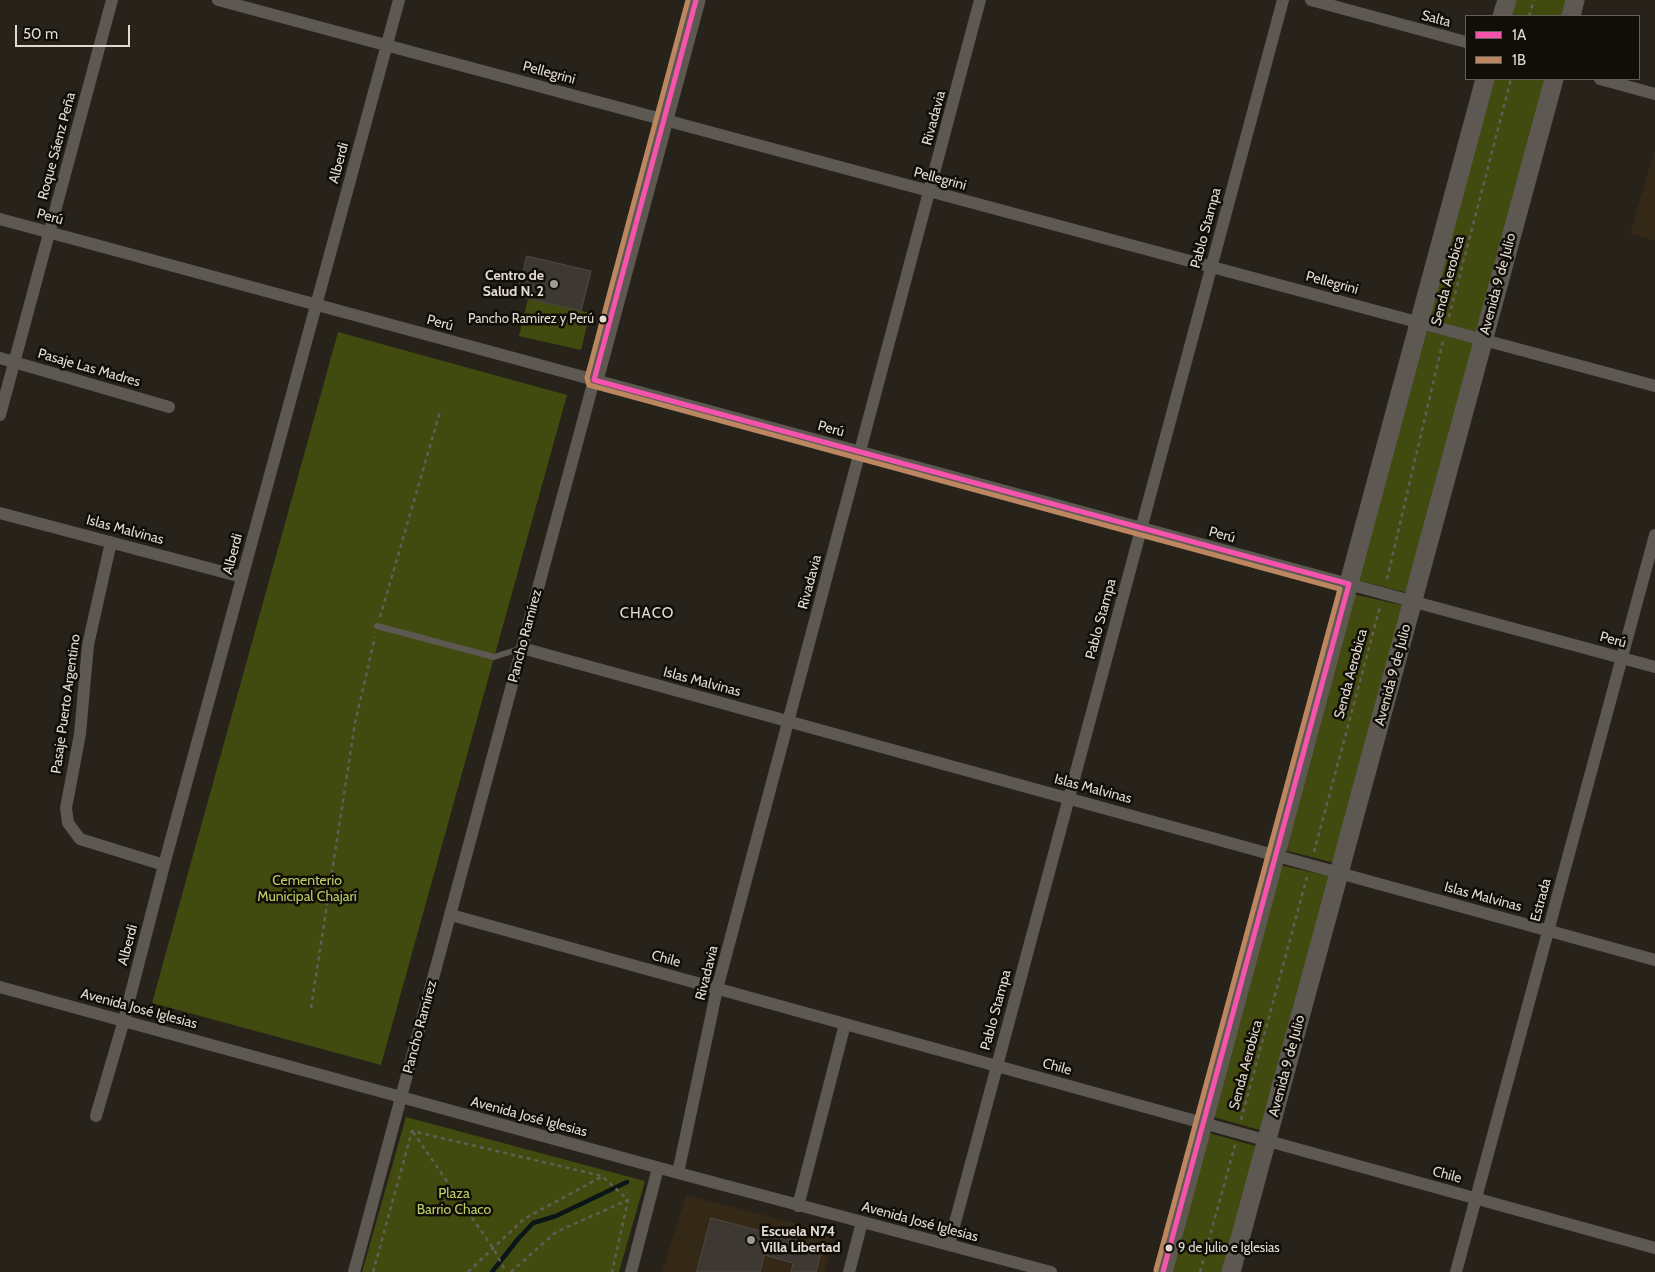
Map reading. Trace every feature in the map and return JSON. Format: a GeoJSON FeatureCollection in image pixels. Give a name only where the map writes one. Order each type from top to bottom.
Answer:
{"type":"FeatureCollection","features":[{"type":"Feature","properties":{"kind":"main road","name":"Pancho Ramírez"},"geometry":{"type":"LineString","coordinates":[[594,380],[696,0]]}},
{"type":"Feature","properties":{"kind":"main road"},"geometry":{"type":"LineString","coordinates":[[1502,15],[1507,0]]}},
{"type":"Feature","properties":{"kind":"main road"},"geometry":{"type":"LineString","coordinates":[[1571,15],[1575,0]]}},
{"type":"Feature","properties":{"kind":"main road"},"geometry":{"type":"LineString","coordinates":[[1163,1272],[1485,80]]}},
{"type":"Feature","properties":{"kind":"main road","name":"Avenida 9 de Julio"},"geometry":{"type":"LineString","coordinates":[[1231,1272],[1554,80]]}},
{"type":"Feature","properties":{"kind":"street","name":"Roque Sáenz Peña"},"geometry":{"type":"LineString","coordinates":[[0,415],[112,0]]}},
{"type":"Feature","properties":{"kind":"street","name":"Pellegrini"},"geometry":{"type":"LineString","coordinates":[[218,0],[1655,386]]}},
{"type":"Feature","properties":{"kind":"street","name":"Alberdi"},"geometry":{"type":"LineString","coordinates":[[96,1116],[124,1020],[164,865],[399,0]]}},
{"type":"Feature","properties":{"kind":"street","name":"Rivadavia"},"geometry":{"type":"LineString","coordinates":[[678,1173],[718,989],[980,0]]}},
{"type":"Feature","properties":{"kind":"street","name":"Pablo Stampa"},"geometry":{"type":"LineString","coordinates":[[948,1245],[1282,0]]}},
{"type":"Feature","properties":{"kind":"street","name":"Salta"},"geometry":{"type":"LineString","coordinates":[[1311,0],[1465,42]]}},
{"type":"Feature","properties":{"kind":"street"},"geometry":{"type":"LineString","coordinates":[[1604,80],[1655,94]]}},
{"type":"Feature","properties":{"kind":"street","name":"Perú"},"geometry":{"type":"LineString","coordinates":[[0,219],[1655,667]]}},
{"type":"Feature","properties":{"kind":"street","name":"Pasaje Las Madres"},"geometry":{"type":"LineString","coordinates":[[0,358],[168,407]]}},
{"type":"Feature","properties":{"kind":"street","name":"Pancho Ramírez"},"geometry":{"type":"LineString","coordinates":[[354,1272],[594,380]]}},
{"type":"Feature","properties":{"kind":"street","name":"Islas Malvinas"},"geometry":{"type":"LineString","coordinates":[[0,513],[242,577]]}},
{"type":"Feature","properties":{"kind":"street","name":"Estrada"},"geometry":{"type":"LineString","coordinates":[[1456,1272],[1655,535]]}},
{"type":"Feature","properties":{"kind":"street","name":"Pasaje Puerto Argentino"},"geometry":{"type":"LineString","coordinates":[[111,542],[88,645],[80,734],[66,808],[68,823],[80,839],[164,865]]}},
{"type":"Feature","properties":{"kind":"street","name":"Islas Malvinas"},"geometry":{"type":"LineString","coordinates":[[522,648],[1655,960]]}},
{"type":"Feature","properties":{"kind":"street","name":"Chile"},"geometry":{"type":"LineString","coordinates":[[451,915],[1655,1248]]}},
{"type":"Feature","properties":{"kind":"street","name":"Avenida José Iglesias"},"geometry":{"type":"LineString","coordinates":[[0,987],[798,1206],[1051,1272]]}},
{"type":"Feature","properties":{"kind":"street"},"geometry":{"type":"LineString","coordinates":[[798,1206],[845,1024]]}},
{"type":"Feature","properties":{"kind":"street"},"geometry":{"type":"LineString","coordinates":[[631,1272],[658,1168]]}},
{"type":"Feature","properties":{"kind":"street"},"geometry":{"type":"LineString","coordinates":[[849,1272],[862,1222]]}},
{"type":"Feature","properties":{"kind":"lane"},"geometry":{"type":"LineString","coordinates":[[377,626],[494,657],[522,648]]}},
{"type":"Feature","properties":{"kind":"path"},"geometry":{"type":"LineString","coordinates":[[1530,15],[1534,0]]}},
{"type":"Feature","properties":{"kind":"path","name":"Senda Aerobica"},"geometry":{"type":"LineString","coordinates":[[1200,1272],[1383,594],[1446,329],[1511,80]]}},
{"type":"Feature","properties":{"kind":"path"},"geometry":{"type":"LineString","coordinates":[[311,1008],[355,723],[377,626],[440,412]]}},
{"type":"Feature","properties":{"kind":"path"},"geometry":{"type":"LineString","coordinates":[[412,1131],[602,1176],[628,1200]]}},
{"type":"Feature","properties":{"kind":"path"},"geometry":{"type":"LineString","coordinates":[[412,1131],[493,1248],[506,1272]]}},
{"type":"Feature","properties":{"kind":"path"},"geometry":{"type":"LineString","coordinates":[[373,1272],[412,1131]]}},
{"type":"Feature","properties":{"kind":"path"},"geometry":{"type":"LineString","coordinates":[[468,1272],[524,1219],[602,1176]]}},
{"type":"Feature","properties":{"kind":"path"},"geometry":{"type":"LineString","coordinates":[[511,1272],[556,1232],[628,1200]]}},
{"type":"Feature","properties":{"kind":"path"},"geometry":{"type":"LineString","coordinates":[[612,1272],[628,1200]]}},
{"type":"Feature","properties":{"kind":"shaded area"},"geometry":{"type":"Polygon","coordinates":[[[1655,149],[1655,241],[1630,233],[1655,149]]]}},
{"type":"Feature","properties":{"kind":"shaded area"},"geometry":{"type":"Polygon","coordinates":[[[686,1195],[829,1232],[833,1240],[825,1272],[662,1272],[686,1195]]]}},
{"type":"Feature","properties":{"kind":"green space"},"geometry":{"type":"Polygon","coordinates":[[[1515,0],[1567,0],[1563,15],[1510,15],[1515,0]]]}},
{"type":"Feature","properties":{"kind":"green space"},"geometry":{"type":"Polygon","coordinates":[[[1492,80],[1549,80],[1480,333],[1427,319],[1492,80]]]}},
{"type":"Feature","properties":{"kind":"green space"},"geometry":{"type":"Polygon","coordinates":[[[528,299],[590,313],[581,350],[519,336],[528,299]]]}},
{"type":"Feature","properties":{"kind":"green space"},"geometry":{"type":"Polygon","coordinates":[[[1424,330],[1476,344],[1408,593],[1357,580],[1424,330]]]}},
{"type":"Feature","properties":{"kind":"green space","name":"Cementerio Municipal Chajarí"},"geometry":{"type":"Polygon","coordinates":[[[338,332],[567,395],[381,1065],[152,1003],[338,332]]]}},
{"type":"Feature","properties":{"kind":"green space"},"geometry":{"type":"Polygon","coordinates":[[[1353,594],[1405,606],[1335,863],[1284,850],[1353,594]]]}},
{"type":"Feature","properties":{"kind":"green space"},"geometry":{"type":"Polygon","coordinates":[[[1280,865],[1332,877],[1263,1131],[1214,1117],[1280,865]]]}},
{"type":"Feature","properties":{"kind":"green space","name":"Plaza Barrio Chaco"},"geometry":{"type":"Polygon","coordinates":[[[406,1117],[645,1181],[619,1272],[362,1272],[406,1117]]]}},
{"type":"Feature","properties":{"kind":"green space"},"geometry":{"type":"Polygon","coordinates":[[[1209,1133],[1259,1147],[1225,1272],[1170,1272],[1209,1133]]]}},
{"type":"Feature","properties":{"kind":"building","name":"Centro de Salud N. 2"},"geometry":{"type":"Polygon","coordinates":[[[527,256],[591,271],[581,311],[517,296],[527,256]]]}},
{"type":"Feature","properties":{"kind":"building","name":"Escuela N74 Villa Libertad"},"geometry":{"type":"Polygon","coordinates":[[[711,1218],[822,1247],[816,1272],[791,1272],[793,1263],[764,1255],[760,1272],[697,1272],[711,1218]]]}},
{"type":"Feature","properties":{"kind":"waterway"},"geometry":{"type":"LineString","coordinates":[[492,1272],[533,1223],[556,1216],[627,1182]]}},
{"type":"Feature","properties":{"kind":"transit line","name":"1B"},"geometry":{"type":"LineString","coordinates":[[688,0],[587,378],[589,385],[1340,589],[1156,1270]]}},
{"type":"Feature","properties":{"kind":"transit line","name":"1A"},"geometry":{"type":"LineString","coordinates":[[696,0],[594,380],[1349,584],[1163,1272]]}},
{"type":"Feature","properties":{"kind":"place","name":"Centro de Salud N. 2"},"geometry":{"type":"Point","coordinates":[554,284]}},
{"type":"Feature","properties":{"kind":"place","name":"Pancho Ramirez y Perú"},"geometry":{"type":"Point","coordinates":[603,319]}},
{"type":"Feature","properties":{"kind":"place","name":"Escuela N74 Villa Libertad"},"geometry":{"type":"Point","coordinates":[751,1240]}},
{"type":"Feature","properties":{"kind":"place","name":"9 de Julio e Iglesias"},"geometry":{"type":"Point","coordinates":[1169,1248]}},
{"type":"Feature","properties":{"kind":"district","name":"CHACO"},"geometry":{"type":"Point","coordinates":[647,614]}}]}
